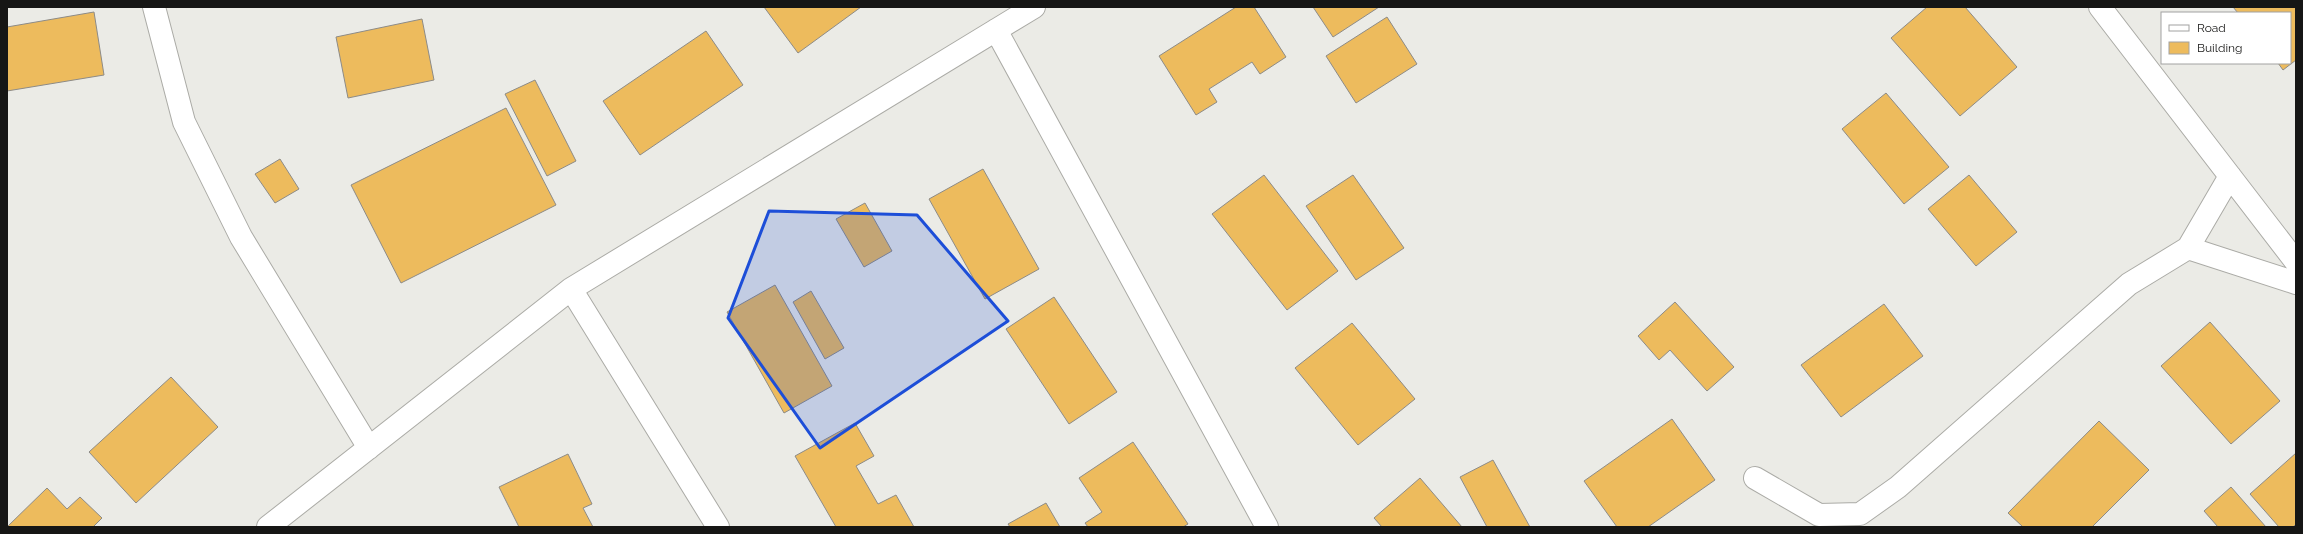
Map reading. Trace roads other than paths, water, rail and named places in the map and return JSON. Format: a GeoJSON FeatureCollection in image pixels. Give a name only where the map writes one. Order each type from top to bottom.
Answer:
{"type":"FeatureCollection","features":[{"type":"Feature","properties":{"kind":"street"},"geometry":{"type":"LineString","coordinates":[[154,7],[184,122],[241,237],[369,448]]}},
{"type":"Feature","properties":{"kind":"street"},"geometry":{"type":"LineString","coordinates":[[268,527],[571,289],[1034,7]]}},
{"type":"Feature","properties":{"kind":"street"},"geometry":{"type":"LineString","coordinates":[[2100,7],[2296,262]]}},
{"type":"Feature","properties":{"kind":"street"},"geometry":{"type":"LineString","coordinates":[[996,30],[1267,527]]}},
{"type":"Feature","properties":{"kind":"street"},"geometry":{"type":"LineString","coordinates":[[1755,478],[1819,515],[1860,514],[1898,487],[2129,284],[2188,248],[2230,176]]}},
{"type":"Feature","properties":{"kind":"street"},"geometry":{"type":"LineString","coordinates":[[2188,248],[2296,283]]}},
{"type":"Feature","properties":{"kind":"street"},"geometry":{"type":"LineString","coordinates":[[571,289],[718,527]]}}]}
